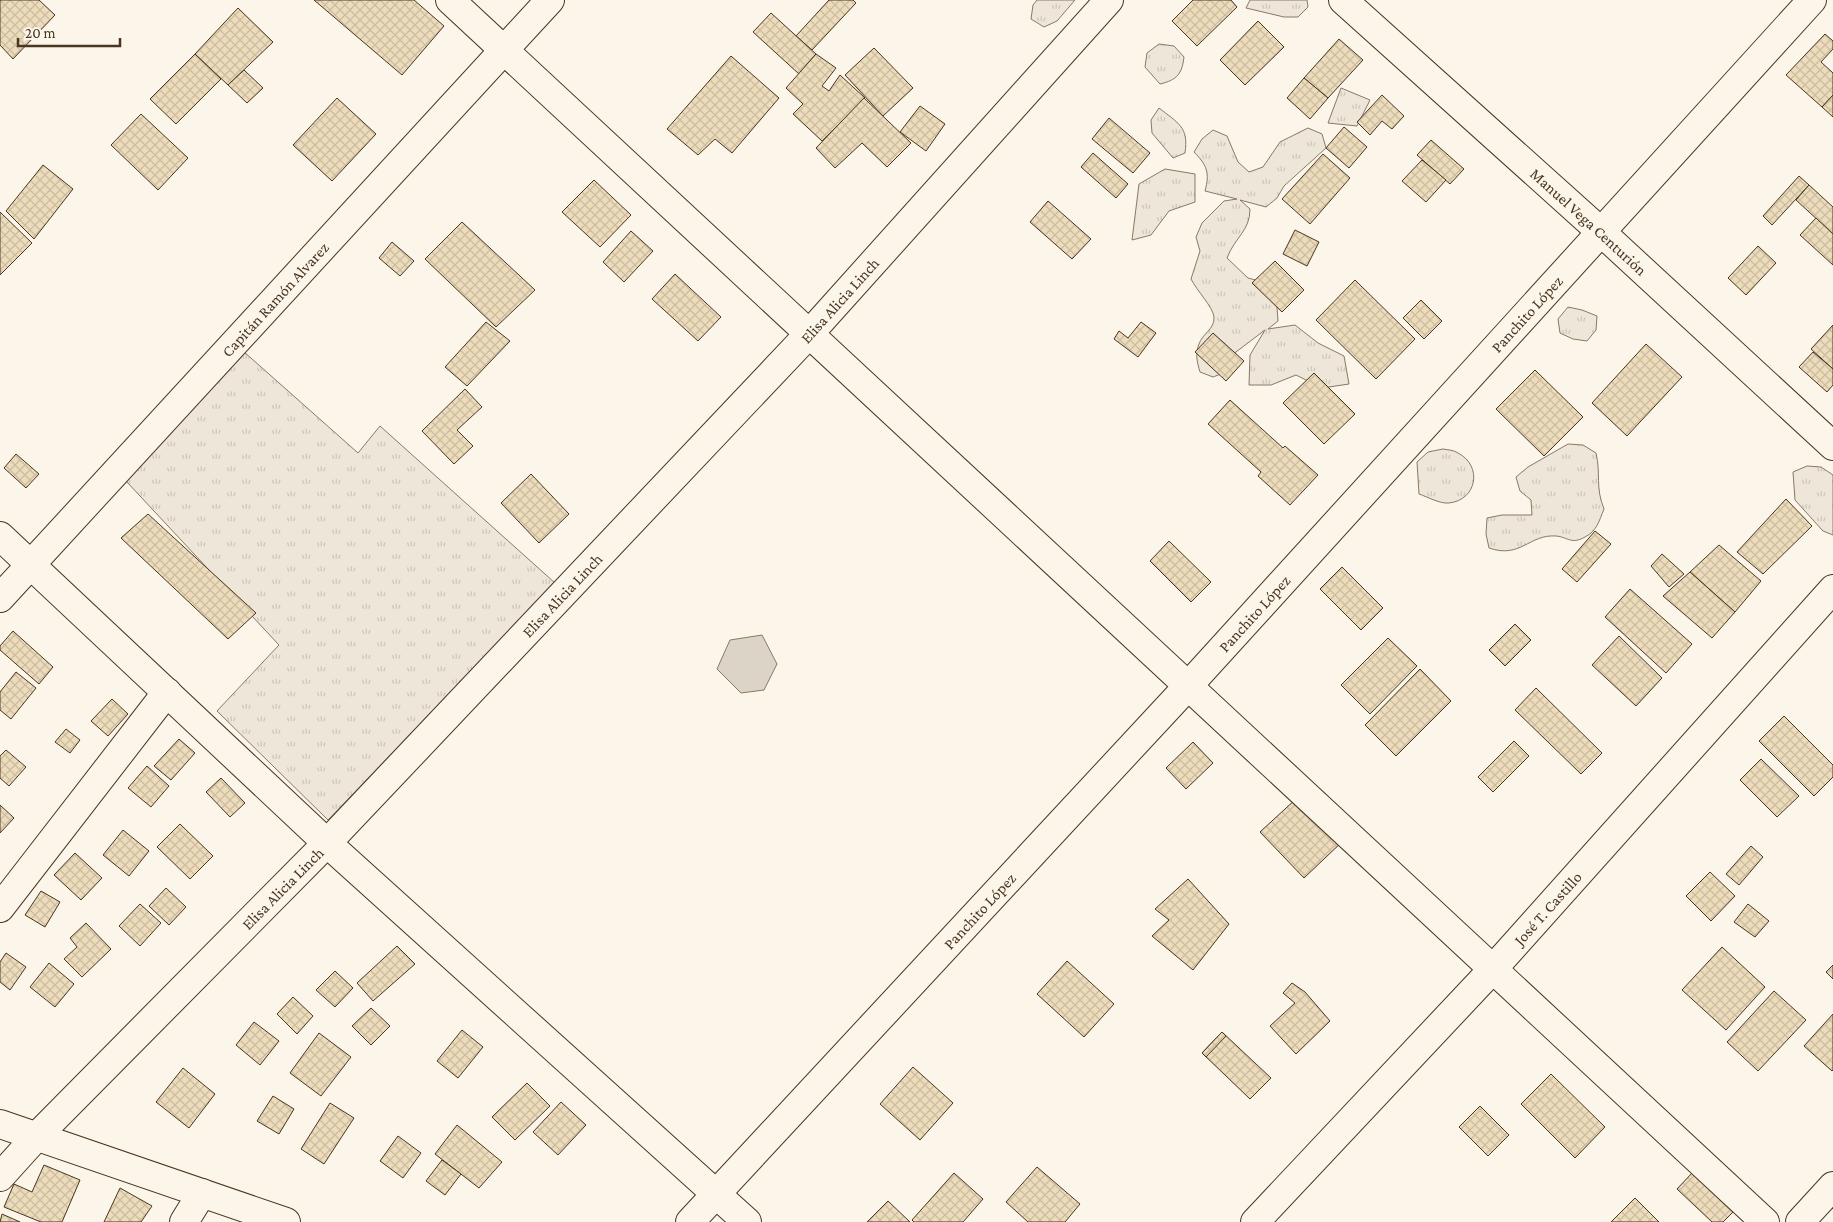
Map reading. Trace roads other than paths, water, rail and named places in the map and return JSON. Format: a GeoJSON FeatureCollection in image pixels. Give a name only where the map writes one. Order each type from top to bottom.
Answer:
{"type":"FeatureCollection","features":[{"type":"Feature","properties":{"kind":"street"},"geometry":{"type":"LineString","coordinates":[[450,0],[1765,1222]]}},
{"type":"Feature","properties":{"kind":"street","name":"Capitán Ramón Alvarez"},"geometry":{"type":"LineString","coordinates":[[0,598],[550,0]]}},
{"type":"Feature","properties":{"kind":"street","name":"Elisa Alicia Linch"},"geometry":{"type":"LineString","coordinates":[[0,1177],[37,1136],[327,843],[809,334],[1109,0]]}},
{"type":"Feature","properties":{"kind":"street","name":"Manuel Vega Centurión"},"geometry":{"type":"LineString","coordinates":[[1343,0],[1600,231],[1833,446]]}},
{"type":"Feature","properties":{"kind":"street","name":"Panchito López"},"geometry":{"type":"LineString","coordinates":[[690,1222],[1188,686],[1812,0]]}},
{"type":"Feature","properties":{"kind":"street"},"geometry":{"type":"LineString","coordinates":[[0,536],[327,843],[747,1222]]}},
{"type":"Feature","properties":{"kind":"street","name":"José T. Castillo"},"geometry":{"type":"LineString","coordinates":[[1255,1222],[1492,970],[1833,589]]}},
{"type":"Feature","properties":{"kind":"street"},"geometry":{"type":"LineString","coordinates":[[0,908],[167,692]]}},
{"type":"Feature","properties":{"kind":"street"},"geometry":{"type":"LineString","coordinates":[[0,1124],[286,1222]]}},
{"type":"Feature","properties":{"kind":"street"},"geometry":{"type":"LineString","coordinates":[[1800,1222],[1833,1186]]}},
{"type":"Feature","properties":{"kind":"street"},"geometry":{"type":"LineString","coordinates":[[184,1222],[202,1193]]}}]}
